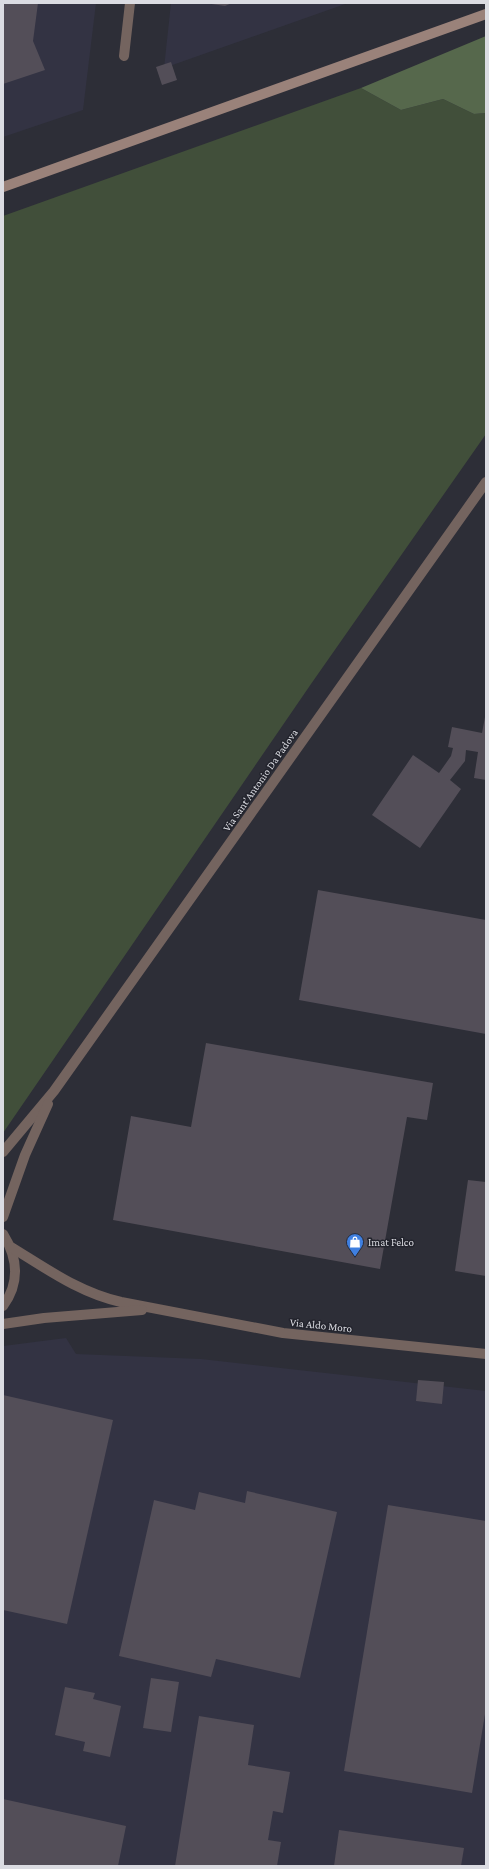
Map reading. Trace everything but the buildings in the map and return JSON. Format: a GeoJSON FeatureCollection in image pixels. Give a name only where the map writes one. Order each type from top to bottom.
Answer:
{"type":"FeatureCollection","features":[{"type":"Feature","properties":{"kind":"street"},"geometry":{"type":"LineString","coordinates":[[124,56],[130,3]]}},
{"type":"Feature","properties":{"kind":"street"},"geometry":{"type":"LineString","coordinates":[[3,187],[486,14]]}},
{"type":"Feature","properties":{"kind":"street","name":"Via Sant'Antonio Da Padova"},"geometry":{"type":"LineString","coordinates":[[3,1152],[54,1091],[486,482]]}},
{"type":"Feature","properties":{"kind":"street","name":"Via Sant'Antonio Da Padova"},"geometry":{"type":"LineString","coordinates":[[3,1217],[25,1155],[54,1091]]}},
{"type":"Feature","properties":{"kind":"street"},"geometry":{"type":"LineString","coordinates":[[3,1234],[11,1247],[15,1269],[14,1284],[9,1298],[3,1306]]}},
{"type":"Feature","properties":{"kind":"street","name":"Via Aldo Moro"},"geometry":{"type":"LineString","coordinates":[[11,1247],[67,1282],[108,1299],[283,1333],[486,1354]]}},
{"type":"Feature","properties":{"kind":"street","name":"Via Aldo Moro"},"geometry":{"type":"LineString","coordinates":[[3,1324],[44,1318],[154,1309]]}},
{"type":"Feature","properties":{"kind":"shaded area"},"geometry":{"type":"Polygon","coordinates":[[[3,3],[96,3],[83,110],[3,137],[3,3]]]}},
{"type":"Feature","properties":{"kind":"shaded area"},"geometry":{"type":"Polygon","coordinates":[[[171,3],[348,3],[164,68],[171,3]]]}},
{"type":"Feature","properties":{"kind":"shaded area"},"geometry":{"type":"Polygon","coordinates":[[[66,1338],[76,1354],[201,1359],[486,1391],[486,1866],[3,1866],[3,1346],[66,1338]]]}},
{"type":"Feature","properties":{"kind":"green space"},"geometry":{"type":"Polygon","coordinates":[[[486,36],[486,113],[474,114],[443,99],[401,110],[361,88],[486,36]]]}},
{"type":"Feature","properties":{"kind":"green space"},"geometry":{"type":"Polygon","coordinates":[[[361,88],[401,110],[443,99],[474,114],[486,113],[486,434],[311,684],[3,1133],[3,216],[361,88]]]}},
{"type":"Feature","properties":{"kind":"place","name":"Imat Felco"},"geometry":{"type":"Point","coordinates":[355,1257]}}]}
